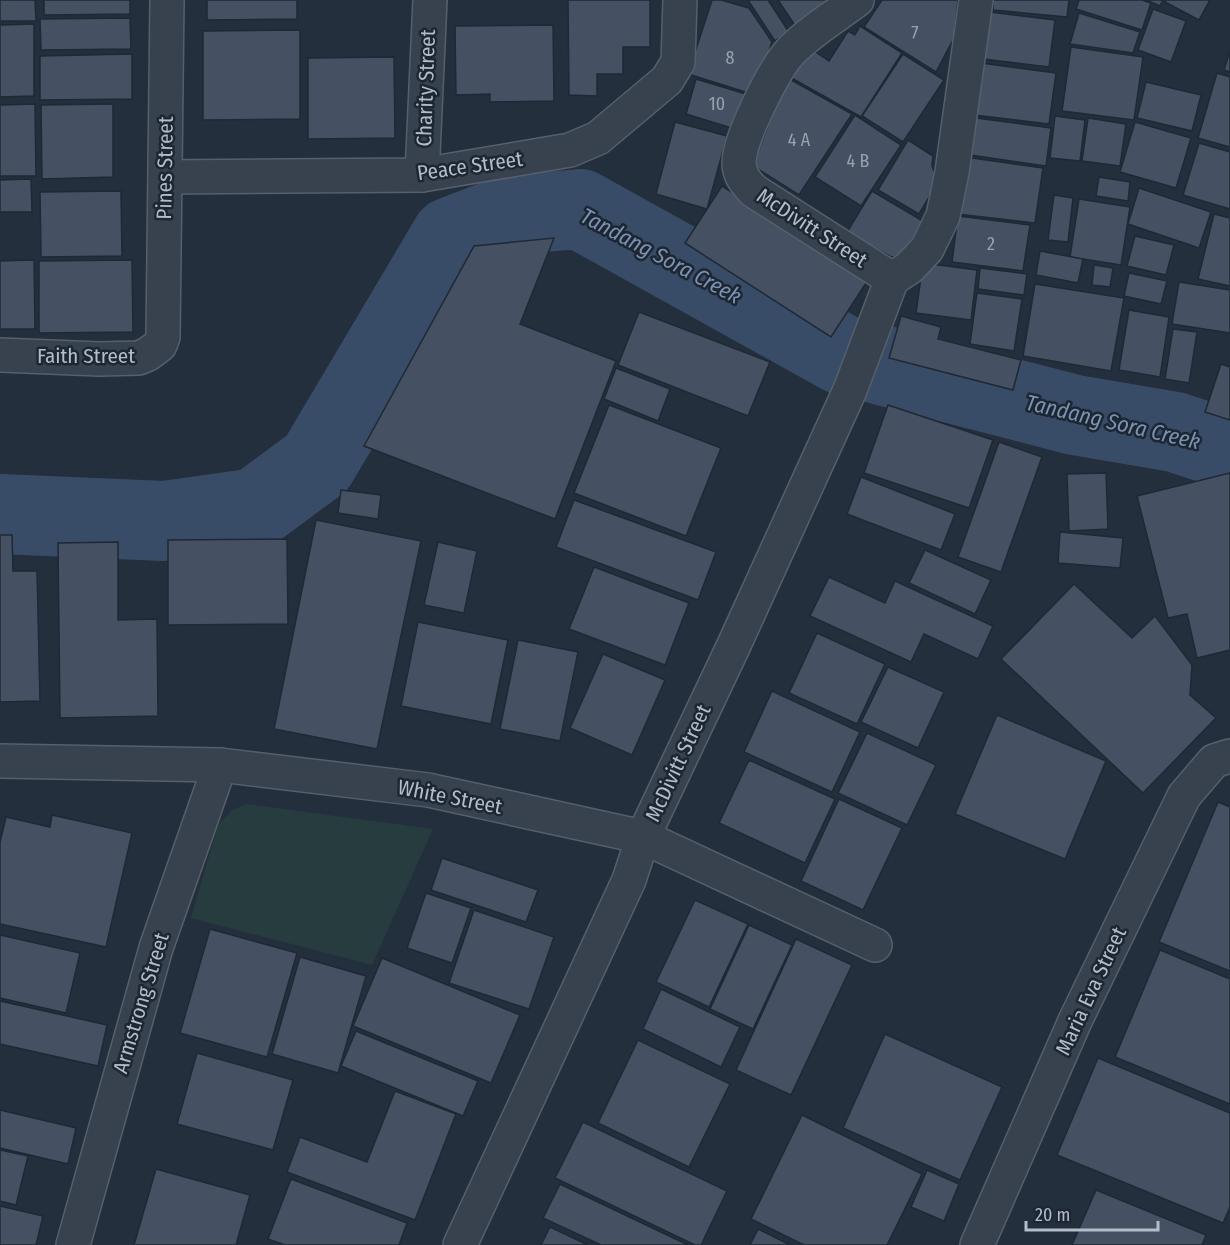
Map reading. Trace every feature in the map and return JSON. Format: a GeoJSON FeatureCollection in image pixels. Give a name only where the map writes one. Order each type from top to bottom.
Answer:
{"type":"FeatureCollection","features":[{"type":"Feature","properties":{"kind":"street","name":"Pines Street"},"geometry":{"type":"LineString","coordinates":[[163,337],[167,0]]}},
{"type":"Feature","properties":{"kind":"street","name":"Charity Street"},"geometry":{"type":"LineString","coordinates":[[422,175],[430,0]]}},
{"type":"Feature","properties":{"kind":"street","name":"Peace Street"},"geometry":{"type":"LineString","coordinates":[[165,177],[422,175],[570,150],[598,138],[667,80],[678,62],[680,0]]}},
{"type":"Feature","properties":{"kind":"street","name":"McDivitt Street"},"geometry":{"type":"LineString","coordinates":[[460,1245],[629,880],[643,837],[734,645],[850,390],[892,279],[754,191],[743,180],[739,165],[740,148],[777,69],[809,35],[858,0]]}},
{"type":"Feature","properties":{"kind":"street"},"geometry":{"type":"LineString","coordinates":[[892,279],[909,268],[927,249],[943,216],[952,172],[976,0]]}},
{"type":"Feature","properties":{"kind":"street","name":"Faith Street"},"geometry":{"type":"LineString","coordinates":[[0,355],[99,359],[139,358],[160,345],[163,337]]}},
{"type":"Feature","properties":{"kind":"street","name":"Maria Eva Street"},"geometry":{"type":"LineString","coordinates":[[977,1245],[1075,1021],[1184,796],[1214,761],[1230,756]]}},
{"type":"Feature","properties":{"kind":"street","name":"White Street"},"geometry":{"type":"LineString","coordinates":[[0,761],[220,765],[428,790],[643,837],[875,945]]}},
{"type":"Feature","properties":{"kind":"street","name":"Armstrong Street"},"geometry":{"type":"LineString","coordinates":[[73,1245],[156,948],[220,765]]}},
{"type":"Feature","properties":{"kind":"green space"},"geometry":{"type":"Polygon","coordinates":[[[247,804],[433,829],[372,965],[191,918],[218,825],[232,810],[247,804]]]}},
{"type":"Feature","properties":{"kind":"building"},"geometry":{"type":"Polygon","coordinates":[[[0,0],[35,0],[36,21],[0,21],[0,0]]]}},
{"type":"Feature","properties":{"kind":"building"},"geometry":{"type":"Polygon","coordinates":[[[44,0],[130,0],[130,14],[44,15],[44,0]]]}},
{"type":"Feature","properties":{"kind":"building"},"geometry":{"type":"Polygon","coordinates":[[[207,0],[297,0],[297,19],[207,20],[207,0]]]}},
{"type":"Feature","properties":{"kind":"building"},"geometry":{"type":"Polygon","coordinates":[[[568,0],[650,0],[650,47],[623,47],[623,74],[597,74],[597,96],[569,95],[568,0]]]}},
{"type":"Feature","properties":{"kind":"building"},"geometry":{"type":"Polygon","coordinates":[[[712,0],[721,0],[749,8],[772,42],[755,95],[688,74],[712,0]]]}},
{"type":"Feature","properties":{"kind":"building"},"geometry":{"type":"Polygon","coordinates":[[[748,0],[768,0],[789,32],[775,41],[748,0]]]}},
{"type":"Feature","properties":{"kind":"building"},"geometry":{"type":"Polygon","coordinates":[[[778,0],[828,0],[831,4],[796,27],[778,0]]]}},
{"type":"Feature","properties":{"kind":"building"},"geometry":{"type":"Polygon","coordinates":[[[882,0],[958,0],[954,38],[936,72],[864,27],[882,0]]]}},
{"type":"Feature","properties":{"kind":"building"},"geometry":{"type":"Polygon","coordinates":[[[993,0],[1069,0],[1067,17],[993,10],[993,0]]]}},
{"type":"Feature","properties":{"kind":"building"},"geometry":{"type":"Polygon","coordinates":[[[1079,0],[1142,0],[1151,3],[1142,30],[1076,9],[1079,0]]]}},
{"type":"Feature","properties":{"kind":"building"},"geometry":{"type":"Polygon","coordinates":[[[1146,0],[1163,0],[1160,6],[1146,0]]]}},
{"type":"Feature","properties":{"kind":"building"},"geometry":{"type":"Polygon","coordinates":[[[1166,0],[1210,0],[1199,20],[1165,2],[1166,0]]]}},
{"type":"Feature","properties":{"kind":"building"},"geometry":{"type":"Polygon","coordinates":[[[1153,9],[1186,21],[1171,62],[1138,50],[1153,9]]]}},
{"type":"Feature","properties":{"kind":"building"},"geometry":{"type":"Polygon","coordinates":[[[989,12],[1055,20],[1049,67],[983,59],[989,12]]]}},
{"type":"Feature","properties":{"kind":"building"},"geometry":{"type":"Polygon","coordinates":[[[1079,13],[1140,32],[1133,53],[1070,44],[1079,13]]]}},
{"type":"Feature","properties":{"kind":"building"},"geometry":{"type":"Polygon","coordinates":[[[130,18],[131,49],[41,50],[40,19],[130,18]]]}},
{"type":"Feature","properties":{"kind":"building"},"geometry":{"type":"Polygon","coordinates":[[[34,24],[34,96],[0,97],[0,25],[34,24]]]}},
{"type":"Feature","properties":{"kind":"building"},"geometry":{"type":"Polygon","coordinates":[[[553,25],[554,101],[490,102],[490,94],[456,95],[455,26],[553,25]]]}},
{"type":"Feature","properties":{"kind":"building"},"geometry":{"type":"Polygon","coordinates":[[[860,26],[902,53],[861,117],[788,76],[814,51],[829,61],[848,31],[855,35],[860,26]]]}},
{"type":"Feature","properties":{"kind":"building"},"geometry":{"type":"Polygon","coordinates":[[[300,30],[300,119],[203,120],[203,31],[300,30]]]}},
{"type":"Feature","properties":{"kind":"building"},"geometry":{"type":"Polygon","coordinates":[[[1071,47],[1143,57],[1134,120],[1062,111],[1071,47]]]}},
{"type":"Feature","properties":{"kind":"building"},"geometry":{"type":"Polygon","coordinates":[[[1230,51],[1230,72],[1224,70],[1230,51]]]}},
{"type":"Feature","properties":{"kind":"building"},"geometry":{"type":"Polygon","coordinates":[[[132,54],[132,99],[40,100],[40,56],[132,54]]]}},
{"type":"Feature","properties":{"kind":"building"},"geometry":{"type":"Polygon","coordinates":[[[903,54],[944,80],[903,142],[862,116],[903,54]]]}},
{"type":"Feature","properties":{"kind":"building"},"geometry":{"type":"Polygon","coordinates":[[[394,57],[395,138],[308,139],[308,58],[394,57]]]}},
{"type":"Feature","properties":{"kind":"building"},"geometry":{"type":"Polygon","coordinates":[[[981,63],[1056,73],[1049,124],[974,115],[981,63]]]}},
{"type":"Feature","properties":{"kind":"building"},"geometry":{"type":"Polygon","coordinates":[[[1217,73],[1230,77],[1230,147],[1198,138],[1217,73]]]}},
{"type":"Feature","properties":{"kind":"building"},"geometry":{"type":"Polygon","coordinates":[[[786,77],[852,114],[799,195],[753,166],[786,77]]]}},
{"type":"Feature","properties":{"kind":"building"},"geometry":{"type":"Polygon","coordinates":[[[696,79],[749,95],[738,130],[686,114],[696,79]]]}},
{"type":"Feature","properties":{"kind":"building"},"geometry":{"type":"Polygon","coordinates":[[[1146,82],[1201,95],[1192,131],[1137,118],[1146,82]]]}},
{"type":"Feature","properties":{"kind":"building"},"geometry":{"type":"Polygon","coordinates":[[[35,104],[36,176],[0,176],[0,105],[35,104]]]}},
{"type":"Feature","properties":{"kind":"building"},"geometry":{"type":"Polygon","coordinates":[[[113,104],[113,177],[42,179],[41,105],[113,104]]]}},
{"type":"Feature","properties":{"kind":"building"},"geometry":{"type":"Polygon","coordinates":[[[855,115],[901,145],[861,206],[815,177],[855,115]]]}},
{"type":"Feature","properties":{"kind":"building"},"geometry":{"type":"Polygon","coordinates":[[[1055,116],[1085,120],[1080,161],[1050,158],[1055,116]]]}},
{"type":"Feature","properties":{"kind":"building"},"geometry":{"type":"Polygon","coordinates":[[[976,118],[1051,128],[1046,166],[970,155],[976,118]]]}},
{"type":"Feature","properties":{"kind":"building"},"geometry":{"type":"Polygon","coordinates":[[[1088,118],[1126,124],[1120,166],[1082,161],[1088,118]]]}},
{"type":"Feature","properties":{"kind":"building"},"geometry":{"type":"Polygon","coordinates":[[[675,122],[727,136],[707,209],[656,194],[675,122]]]}},
{"type":"Feature","properties":{"kind":"building"},"geometry":{"type":"Polygon","coordinates":[[[1135,122],[1191,138],[1176,188],[1120,172],[1135,122]]]}},
{"type":"Feature","properties":{"kind":"building"},"geometry":{"type":"Polygon","coordinates":[[[908,140],[933,156],[932,166],[938,182],[919,214],[878,190],[908,140]]]}},
{"type":"Feature","properties":{"kind":"building"},"geometry":{"type":"Polygon","coordinates":[[[1199,143],[1230,152],[1230,209],[1183,195],[1199,143]]]}},
{"type":"Feature","properties":{"kind":"building"},"geometry":{"type":"Polygon","coordinates":[[[965,157],[1043,168],[1035,223],[957,214],[965,157]]]}},
{"type":"Feature","properties":{"kind":"building"},"geometry":{"type":"Polygon","coordinates":[[[1099,177],[1130,182],[1128,201],[1096,196],[1099,177]]]}},
{"type":"Feature","properties":{"kind":"building"},"geometry":{"type":"Polygon","coordinates":[[[31,179],[32,212],[0,212],[0,180],[31,179]]]}},
{"type":"Feature","properties":{"kind":"building"},"geometry":{"type":"Polygon","coordinates":[[[722,186],[868,280],[831,337],[685,243],[722,186]]]}},
{"type":"Feature","properties":{"kind":"building"},"geometry":{"type":"Polygon","coordinates":[[[1139,188],[1211,212],[1199,248],[1128,224],[1139,188]]]}},
{"type":"Feature","properties":{"kind":"building"},"geometry":{"type":"Polygon","coordinates":[[[121,191],[122,256],[41,257],[40,192],[121,191]]]}},
{"type":"Feature","properties":{"kind":"building"},"geometry":{"type":"Polygon","coordinates":[[[872,191],[928,224],[909,255],[891,257],[847,232],[872,191]]]}},
{"type":"Feature","properties":{"kind":"building"},"geometry":{"type":"Polygon","coordinates":[[[1054,195],[1073,198],[1068,242],[1048,240],[1054,195]]]}},
{"type":"Feature","properties":{"kind":"building"},"geometry":{"type":"Polygon","coordinates":[[[1079,199],[1130,207],[1121,265],[1070,257],[1079,199]]]}},
{"type":"Feature","properties":{"kind":"building"},"geometry":{"type":"Polygon","coordinates":[[[1214,214],[1230,218],[1230,286],[1198,279],[1214,214]]]}},
{"type":"Feature","properties":{"kind":"building"},"geometry":{"type":"Polygon","coordinates":[[[958,216],[1030,225],[1023,271],[952,262],[958,216]]]}},
{"type":"Feature","properties":{"kind":"building"},"geometry":{"type":"Polygon","coordinates":[[[1135,236],[1174,245],[1166,275],[1127,266],[1135,236]]]}},
{"type":"Feature","properties":{"kind":"building"},"geometry":{"type":"Polygon","coordinates":[[[554,238],[520,324],[616,361],[555,519],[364,446],[474,246],[554,238]]]}},
{"type":"Feature","properties":{"kind":"building"},"geometry":{"type":"Polygon","coordinates":[[[1040,251],[1083,259],[1078,283],[1036,275],[1040,251]]]}},
{"type":"Feature","properties":{"kind":"building"},"geometry":{"type":"Polygon","coordinates":[[[34,260],[35,329],[0,329],[0,261],[34,260]]]}},
{"type":"Feature","properties":{"kind":"building"},"geometry":{"type":"Polygon","coordinates":[[[132,260],[133,332],[39,333],[39,261],[132,260]]]}},
{"type":"Feature","properties":{"kind":"building"},"geometry":{"type":"Polygon","coordinates":[[[923,263],[977,270],[971,320],[916,313],[923,263]]]}},
{"type":"Feature","properties":{"kind":"building"},"geometry":{"type":"Polygon","coordinates":[[[1094,265],[1113,268],[1110,287],[1092,285],[1094,265]]]}},
{"type":"Feature","properties":{"kind":"building"},"geometry":{"type":"Polygon","coordinates":[[[980,268],[1027,274],[1024,295],[978,289],[980,268]]]}},
{"type":"Feature","properties":{"kind":"building"},"geometry":{"type":"Polygon","coordinates":[[[1129,273],[1167,281],[1161,304],[1124,296],[1129,273]]]}},
{"type":"Feature","properties":{"kind":"building"},"geometry":{"type":"Polygon","coordinates":[[[1179,282],[1230,290],[1230,333],[1172,324],[1179,282]]]}},
{"type":"Feature","properties":{"kind":"building"},"geometry":{"type":"Polygon","coordinates":[[[1035,284],[1124,298],[1111,371],[1023,356],[1035,284]]]}},
{"type":"Feature","properties":{"kind":"building"},"geometry":{"type":"Polygon","coordinates":[[[977,293],[1022,299],[1014,351],[970,344],[977,293]]]}},
{"type":"Feature","properties":{"kind":"building"},"geometry":{"type":"Polygon","coordinates":[[[1129,310],[1169,317],[1160,377],[1119,370],[1129,310]]]}},
{"type":"Feature","properties":{"kind":"building"},"geometry":{"type":"Polygon","coordinates":[[[639,312],[770,362],[748,416],[618,365],[639,312]]]}},
{"type":"Feature","properties":{"kind":"building"},"geometry":{"type":"Polygon","coordinates":[[[901,316],[941,327],[938,339],[1021,360],[1013,390],[889,358],[901,316]]]}},
{"type":"Feature","properties":{"kind":"building"},"geometry":{"type":"Polygon","coordinates":[[[1173,329],[1197,332],[1189,383],[1165,379],[1173,329]]]}},
{"type":"Feature","properties":{"kind":"building"},"geometry":{"type":"Polygon","coordinates":[[[1221,364],[1230,367],[1230,420],[1205,412],[1221,364]]]}},
{"type":"Feature","properties":{"kind":"building"},"geometry":{"type":"Polygon","coordinates":[[[616,368],[670,389],[658,421],[604,399],[616,368]]]}},
{"type":"Feature","properties":{"kind":"building"},"geometry":{"type":"Polygon","coordinates":[[[609,405],[721,448],[686,536],[574,493],[609,405]]]}},
{"type":"Feature","properties":{"kind":"building"},"geometry":{"type":"Polygon","coordinates":[[[888,405],[993,440],[969,508],[864,473],[888,405]]]}},
{"type":"Feature","properties":{"kind":"building"},"geometry":{"type":"Polygon","coordinates":[[[999,442],[1042,457],[1001,572],[958,557],[999,442]]]}},
{"type":"Feature","properties":{"kind":"building"},"geometry":{"type":"Polygon","coordinates":[[[1106,473],[1108,529],[1069,531],[1067,474],[1106,473]]]}},
{"type":"Feature","properties":{"kind":"building"},"geometry":{"type":"Polygon","coordinates":[[[1230,473],[1230,650],[1197,658],[1187,614],[1168,618],[1137,496],[1230,473]]]}},
{"type":"Feature","properties":{"kind":"building"},"geometry":{"type":"Polygon","coordinates":[[[861,477],[955,514],[941,550],[847,514],[861,477]]]}},
{"type":"Feature","properties":{"kind":"building"},"geometry":{"type":"Polygon","coordinates":[[[341,490],[381,495],[378,519],[338,513],[341,490]]]}},
{"type":"Feature","properties":{"kind":"building"},"geometry":{"type":"Polygon","coordinates":[[[574,500],[716,552],[698,600],[556,547],[574,500]]]}},
{"type":"Feature","properties":{"kind":"building"},"geometry":{"type":"Polygon","coordinates":[[[316,520],[421,541],[377,749],[274,729],[316,520]]]}},
{"type":"Feature","properties":{"kind":"building"},"geometry":{"type":"Polygon","coordinates":[[[1060,532],[1123,538],[1120,568],[1058,563],[1060,532]]]}},
{"type":"Feature","properties":{"kind":"building"},"geometry":{"type":"Polygon","coordinates":[[[0,535],[12,535],[13,571],[37,571],[40,701],[0,702],[0,535]]]}},
{"type":"Feature","properties":{"kind":"building"},"geometry":{"type":"Polygon","coordinates":[[[287,539],[288,624],[168,625],[168,540],[287,539]]]}},
{"type":"Feature","properties":{"kind":"building"},"geometry":{"type":"Polygon","coordinates":[[[118,542],[118,620],[157,619],[158,716],[60,718],[58,543],[118,542]]]}},
{"type":"Feature","properties":{"kind":"building"},"geometry":{"type":"Polygon","coordinates":[[[438,542],[477,551],[464,613],[424,605],[438,542]]]}},
{"type":"Feature","properties":{"kind":"building"},"geometry":{"type":"Polygon","coordinates":[[[925,550],[991,580],[975,614],[909,583],[925,550]]]}},
{"type":"Feature","properties":{"kind":"building"},"geometry":{"type":"Polygon","coordinates":[[[594,567],[689,603],[665,665],[569,629],[594,567]]]}},
{"type":"Feature","properties":{"kind":"building"},"geometry":{"type":"Polygon","coordinates":[[[829,577],[885,603],[895,581],[993,626],[978,659],[924,634],[911,662],[810,616],[829,577]]]}},
{"type":"Feature","properties":{"kind":"building"},"geometry":{"type":"Polygon","coordinates":[[[1074,584],[1132,638],[1155,616],[1192,665],[1190,695],[1216,718],[1143,793],[1001,659],[1074,584]]]}},
{"type":"Feature","properties":{"kind":"building"},"geometry":{"type":"Polygon","coordinates":[[[418,622],[508,640],[491,724],[401,706],[418,622]]]}},
{"type":"Feature","properties":{"kind":"building"},"geometry":{"type":"Polygon","coordinates":[[[817,633],[885,664],[857,724],[789,693],[817,633]]]}},
{"type":"Feature","properties":{"kind":"building"},"geometry":{"type":"Polygon","coordinates":[[[518,640],[578,652],[560,741],[500,729],[518,640]]]}},
{"type":"Feature","properties":{"kind":"building"},"geometry":{"type":"Polygon","coordinates":[[[603,654],[665,680],[632,755],[570,728],[603,654]]]}},
{"type":"Feature","properties":{"kind":"building"},"geometry":{"type":"Polygon","coordinates":[[[888,667],[944,692],[918,748],[861,722],[888,667]]]}},
{"type":"Feature","properties":{"kind":"building"},"geometry":{"type":"Polygon","coordinates":[[[772,691],[860,732],[832,792],[744,752],[772,691]]]}},
{"type":"Feature","properties":{"kind":"building"},"geometry":{"type":"Polygon","coordinates":[[[997,715],[1106,761],[1065,859],[955,814],[997,715]]]}},
{"type":"Feature","properties":{"kind":"building"},"geometry":{"type":"Polygon","coordinates":[[[867,733],[936,765],[907,825],[838,793],[867,733]]]}},
{"type":"Feature","properties":{"kind":"building"},"geometry":{"type":"Polygon","coordinates":[[[749,760],[835,799],[805,863],[719,823],[749,760]]]}},
{"type":"Feature","properties":{"kind":"building"},"geometry":{"type":"Polygon","coordinates":[[[839,799],[902,828],[863,910],[801,881],[839,799]]]}},
{"type":"Feature","properties":{"kind":"building"},"geometry":{"type":"Polygon","coordinates":[[[1218,802],[1230,807],[1230,971],[1159,942],[1218,802]]]}},
{"type":"Feature","properties":{"kind":"building"},"geometry":{"type":"Polygon","coordinates":[[[52,815],[132,833],[106,947],[0,924],[0,842],[6,817],[50,827],[52,815]]]}},
{"type":"Feature","properties":{"kind":"building"},"geometry":{"type":"Polygon","coordinates":[[[442,858],[538,890],[526,922],[431,890],[442,858]]]}},
{"type":"Feature","properties":{"kind":"building"},"geometry":{"type":"Polygon","coordinates":[[[426,893],[471,908],[452,963],[407,948],[426,893]]]}},
{"type":"Feature","properties":{"kind":"building"},"geometry":{"type":"Polygon","coordinates":[[[695,900],[748,924],[709,1007],[656,982],[695,900]]]}},
{"type":"Feature","properties":{"kind":"building"},"geometry":{"type":"Polygon","coordinates":[[[474,910],[554,937],[529,1009],[449,983],[474,910]]]}},
{"type":"Feature","properties":{"kind":"building"},"geometry":{"type":"Polygon","coordinates":[[[749,925],[792,945],[753,1029],[710,1009],[749,925]]]}},
{"type":"Feature","properties":{"kind":"building"},"geometry":{"type":"Polygon","coordinates":[[[210,929],[297,953],[267,1057],[180,1033],[210,929]]]}},
{"type":"Feature","properties":{"kind":"building"},"geometry":{"type":"Polygon","coordinates":[[[0,935],[80,953],[66,1013],[0,998],[0,935]]]}},
{"type":"Feature","properties":{"kind":"building"},"geometry":{"type":"Polygon","coordinates":[[[796,939],[852,965],[791,1095],[736,1070],[796,939]]]}},
{"type":"Feature","properties":{"kind":"building"},"geometry":{"type":"Polygon","coordinates":[[[1160,950],[1230,979],[1230,1104],[1115,1057],[1160,950]]]}},
{"type":"Feature","properties":{"kind":"building"},"geometry":{"type":"Polygon","coordinates":[[[300,957],[366,976],[338,1073],[272,1054],[300,957]]]}},
{"type":"Feature","properties":{"kind":"building"},"geometry":{"type":"Polygon","coordinates":[[[382,958],[520,1015],[491,1083],[353,1026],[382,958]]]}},
{"type":"Feature","properties":{"kind":"building"},"geometry":{"type":"Polygon","coordinates":[[[661,989],[740,1027],[721,1067],[643,1029],[661,989]]]}},
{"type":"Feature","properties":{"kind":"building"},"geometry":{"type":"Polygon","coordinates":[[[0,1001],[107,1025],[98,1066],[0,1044],[0,1001]]]}},
{"type":"Feature","properties":{"kind":"building"},"geometry":{"type":"Polygon","coordinates":[[[356,1031],[478,1081],[463,1116],[341,1066],[356,1031]]]}},
{"type":"Feature","properties":{"kind":"building"},"geometry":{"type":"Polygon","coordinates":[[[885,1034],[1002,1087],[960,1180],[843,1128],[885,1034]]]}},
{"type":"Feature","properties":{"kind":"building"},"geometry":{"type":"Polygon","coordinates":[[[638,1040],[730,1084],[689,1167],[598,1123],[638,1040]]]}},
{"type":"Feature","properties":{"kind":"building"},"geometry":{"type":"Polygon","coordinates":[[[197,1053],[293,1080],[273,1150],[177,1124],[197,1053]]]}},
{"type":"Feature","properties":{"kind":"building"},"geometry":{"type":"Polygon","coordinates":[[[1098,1058],[1230,1113],[1230,1207],[1223,1223],[1057,1155],[1098,1058]]]}},
{"type":"Feature","properties":{"kind":"building"},"geometry":{"type":"Polygon","coordinates":[[[395,1091],[456,1114],[415,1220],[287,1172],[300,1137],[367,1162],[395,1091]]]}},
{"type":"Feature","properties":{"kind":"building"},"geometry":{"type":"Polygon","coordinates":[[[0,1110],[76,1128],[68,1164],[0,1148],[0,1110]]]}},
{"type":"Feature","properties":{"kind":"building"},"geometry":{"type":"Polygon","coordinates":[[[802,1115],[922,1174],[887,1245],[804,1245],[751,1219],[802,1115]]]}},
{"type":"Feature","properties":{"kind":"building"},"geometry":{"type":"Polygon","coordinates":[[[583,1122],[727,1191],[701,1245],[695,1245],[555,1178],[583,1122]]]}},
{"type":"Feature","properties":{"kind":"building"},"geometry":{"type":"Polygon","coordinates":[[[0,1150],[28,1156],[16,1205],[0,1201],[0,1150]]]}},
{"type":"Feature","properties":{"kind":"building"},"geometry":{"type":"Polygon","coordinates":[[[156,1169],[250,1195],[236,1245],[134,1245],[156,1169]]]}},
{"type":"Feature","properties":{"kind":"building"},"geometry":{"type":"Polygon","coordinates":[[[927,1170],[959,1184],[944,1221],[911,1207],[927,1170]]]}},
{"type":"Feature","properties":{"kind":"building"},"geometry":{"type":"Polygon","coordinates":[[[291,1179],[407,1223],[399,1245],[285,1245],[268,1239],[291,1179]]]}},
{"type":"Feature","properties":{"kind":"building"},"geometry":{"type":"Polygon","coordinates":[[[560,1184],[688,1245],[601,1245],[543,1218],[560,1184]]]}},
{"type":"Feature","properties":{"kind":"building"},"geometry":{"type":"Polygon","coordinates":[[[1096,1190],[1206,1235],[1202,1245],[1072,1245],[1096,1190]]]}},
{"type":"Feature","properties":{"kind":"building"},"geometry":{"type":"Polygon","coordinates":[[[0,1206],[43,1216],[36,1245],[0,1245],[0,1206]]]}},
{"type":"Feature","properties":{"kind":"building"},"geometry":{"type":"Polygon","coordinates":[[[550,1227],[588,1245],[541,1245],[550,1227]]]}},
{"type":"Feature","properties":{"kind":"building"},"geometry":{"type":"Polygon","coordinates":[[[758,1229],[790,1245],[750,1245],[758,1229]]]}},
{"type":"Feature","properties":{"kind":"waterway","name":"Tandang Sora Creek"},"geometry":{"type":"LineString","coordinates":[[0,514],[164,521],[256,508],[317,463],[451,237],[508,215],[580,209],[843,355],[1075,415],[1175,432],[1230,450]]}}]}
